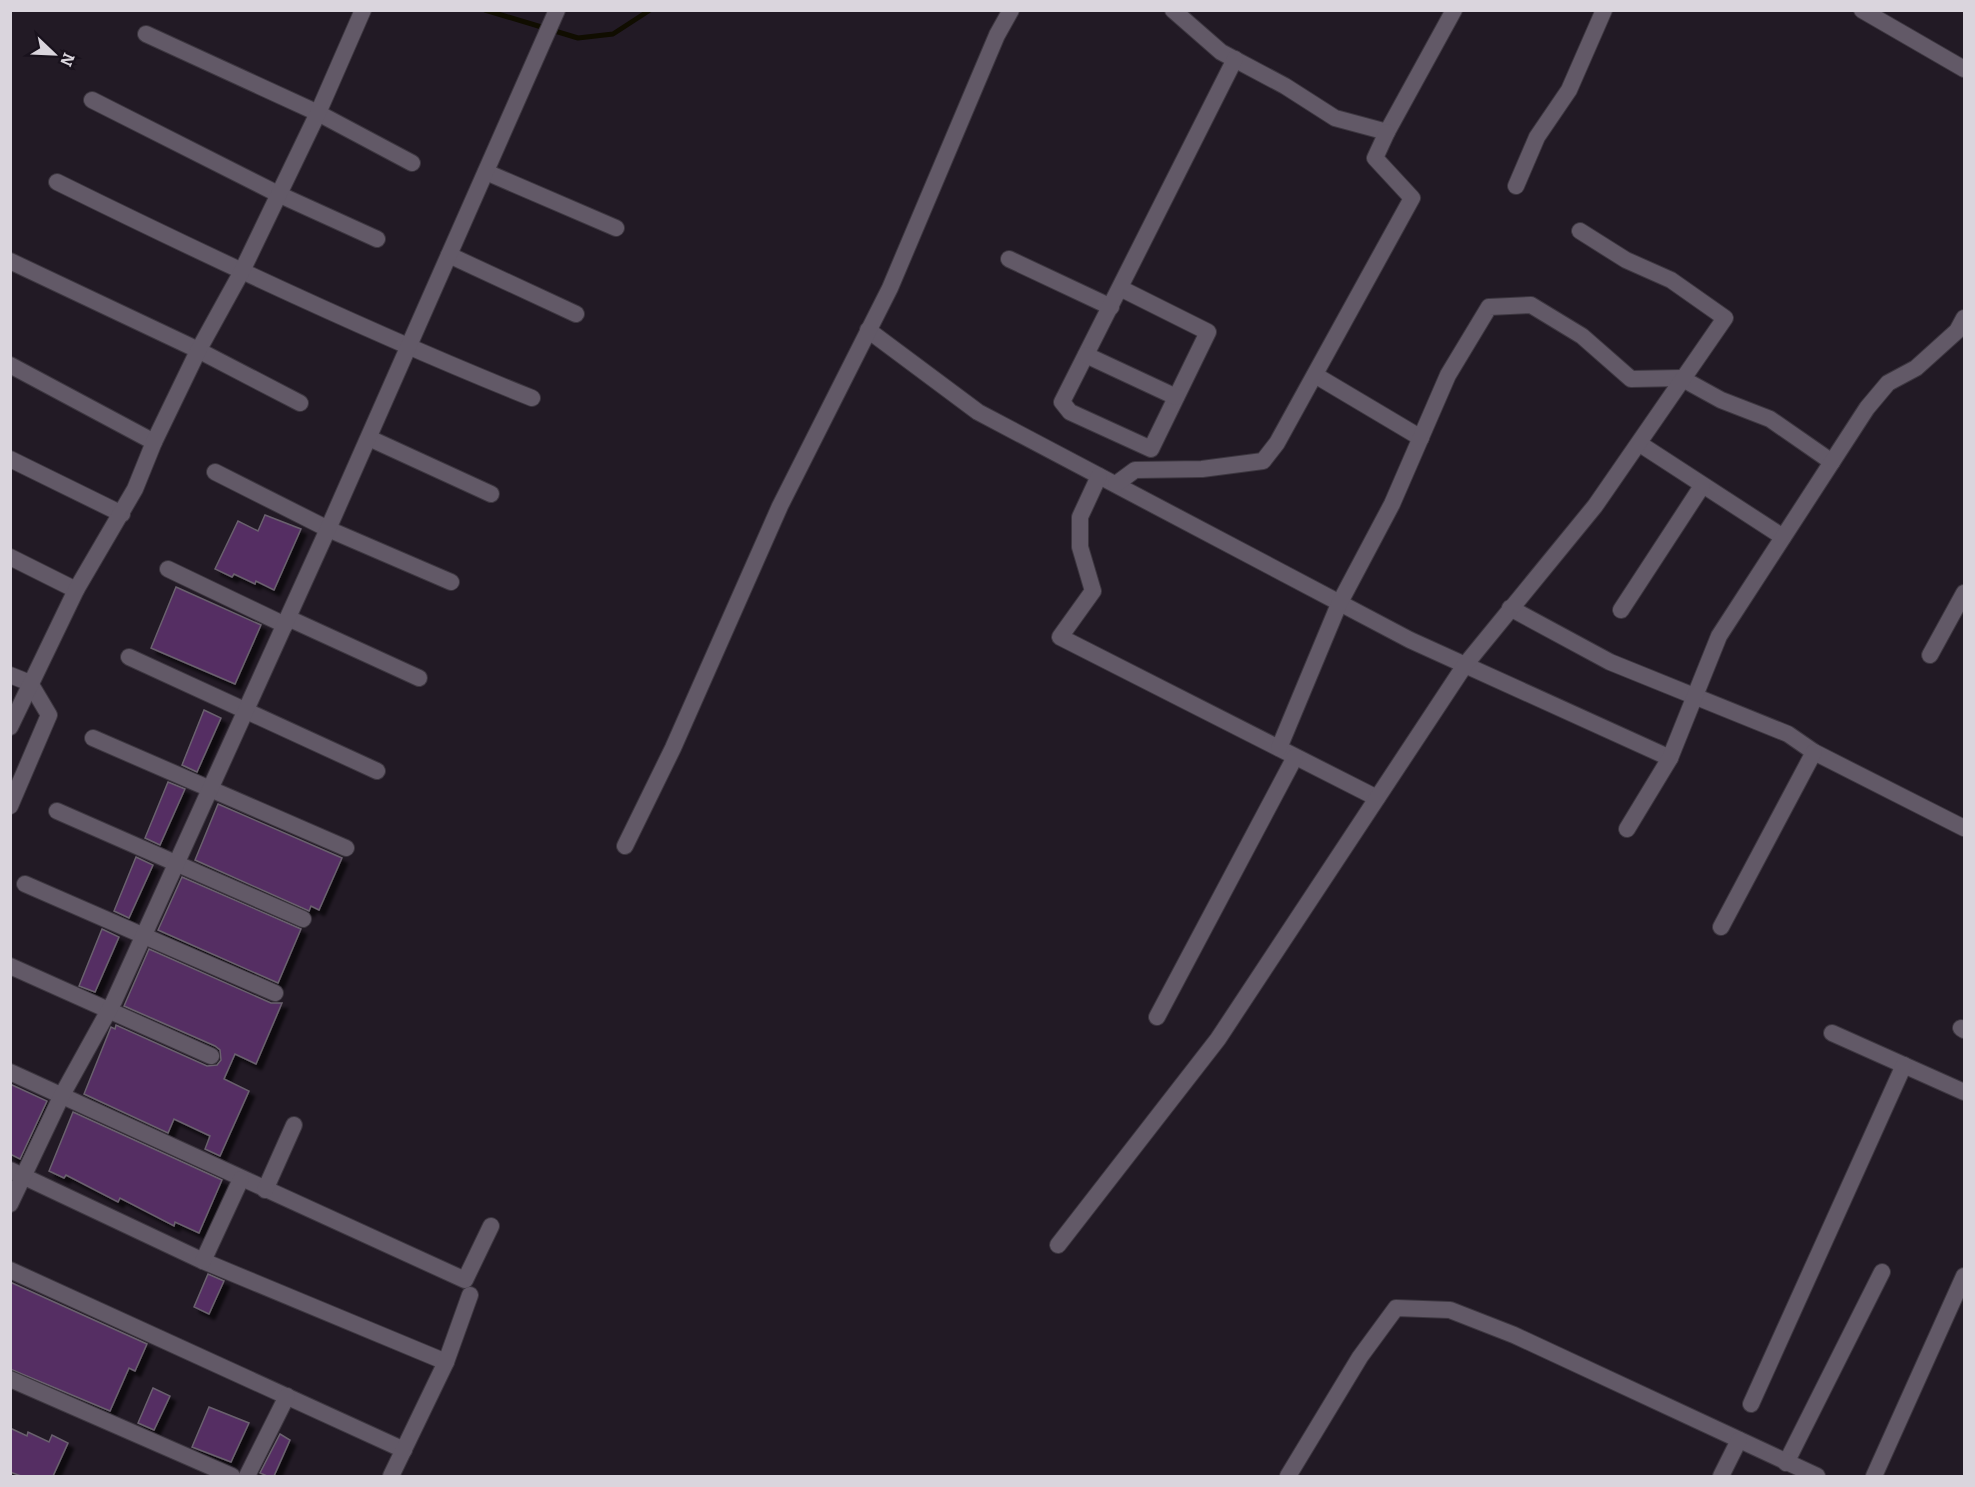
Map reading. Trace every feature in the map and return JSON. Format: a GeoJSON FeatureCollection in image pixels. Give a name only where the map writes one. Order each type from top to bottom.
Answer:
{"type":"FeatureCollection","features":[{"type":"Feature","properties":{"kind":"street"},"geometry":{"type":"LineString","coordinates":[[10,727],[76,590],[122,514],[198,351],[241,273],[318,113],[363,10]]}},
{"type":"Feature","properties":{"kind":"street"},"geometry":{"type":"LineString","coordinates":[[625,846],[673,748],[780,506],[890,288],[997,35],[1011,10]]}},
{"type":"Feature","properties":{"kind":"street"},"geometry":{"type":"LineString","coordinates":[[1173,10],[1221,52],[1335,118],[1387,132]]}},
{"type":"Feature","properties":{"kind":"street"},"geometry":{"type":"LineString","coordinates":[[1116,484],[1135,470],[1202,469],[1263,461],[1277,443],[1412,198],[1375,158],[1454,10]]}},
{"type":"Feature","properties":{"kind":"street"},"geometry":{"type":"LineString","coordinates":[[1516,186],[1537,137],[1569,90],[1604,10]]}},
{"type":"Feature","properties":{"kind":"street"},"geometry":{"type":"LineString","coordinates":[[1862,10],[1965,69]]}},
{"type":"Feature","properties":{"kind":"street"},"geometry":{"type":"LineString","coordinates":[[10,1204],[17,1173],[110,1010],[208,789],[369,438],[556,14]]}},
{"type":"Feature","properties":{"kind":"street"},"geometry":{"type":"LineString","coordinates":[[146,34],[318,113],[412,163]]}},
{"type":"Feature","properties":{"kind":"street"},"geometry":{"type":"LineString","coordinates":[[1120,288],[1208,332],[1151,449],[1070,412],[1062,402],[1235,59]]}},
{"type":"Feature","properties":{"kind":"street"},"geometry":{"type":"LineString","coordinates":[[92,100],[278,194],[377,239]]}},
{"type":"Feature","properties":{"kind":"street"},"geometry":{"type":"LineString","coordinates":[[486,172],[616,228]]}},
{"type":"Feature","properties":{"kind":"street"},"geometry":{"type":"LineString","coordinates":[[57,182],[241,273],[408,348],[532,399]]}},
{"type":"Feature","properties":{"kind":"street"},"geometry":{"type":"LineString","coordinates":[[1058,1245],[1218,1039],[1465,665],[1596,506],[1640,444],[1681,378],[1725,318],[1671,280],[1626,260],[1580,231]]}},
{"type":"Feature","properties":{"kind":"street"},"geometry":{"type":"LineString","coordinates":[[449,255],[576,314]]}},
{"type":"Feature","properties":{"kind":"street"},"geometry":{"type":"LineString","coordinates":[[1009,259],[1111,307]]}},
{"type":"Feature","properties":{"kind":"street"},"geometry":{"type":"LineString","coordinates":[[10,261],[198,351],[300,404]]}},
{"type":"Feature","properties":{"kind":"street"},"geometry":{"type":"LineString","coordinates":[[1279,748],[1339,604],[1392,504],[1448,375],[1489,307],[1531,305],[1582,336],[1631,379],[1681,378],[1721,400],[1770,419],[1832,462]]}},
{"type":"Feature","properties":{"kind":"street"},"geometry":{"type":"LineString","coordinates":[[1627,829],[1670,758],[1719,636],[1867,408],[1888,383],[1916,369],[1957,331],[1965,318]]}},
{"type":"Feature","properties":{"kind":"street"},"geometry":{"type":"LineString","coordinates":[[868,330],[978,412],[1339,604],[1465,665],[1670,758]]}},
{"type":"Feature","properties":{"kind":"street"},"geometry":{"type":"LineString","coordinates":[[1086,355],[1176,397]]}},
{"type":"Feature","properties":{"kind":"street"},"geometry":{"type":"LineString","coordinates":[[10,365],[154,442]]}},
{"type":"Feature","properties":{"kind":"street"},"geometry":{"type":"LineString","coordinates":[[1315,375],[1421,438]]}},
{"type":"Feature","properties":{"kind":"street"},"geometry":{"type":"LineString","coordinates":[[369,438],[491,494]]}},
{"type":"Feature","properties":{"kind":"street"},"geometry":{"type":"LineString","coordinates":[[1640,444],[1783,537]]}},
{"type":"Feature","properties":{"kind":"street"},"geometry":{"type":"LineString","coordinates":[[10,459],[122,514]]}},
{"type":"Feature","properties":{"kind":"street"},"geometry":{"type":"LineString","coordinates":[[215,472],[328,528],[451,582]]}},
{"type":"Feature","properties":{"kind":"street"},"geometry":{"type":"LineString","coordinates":[[1099,476],[1080,517],[1080,547],[1094,591],[1060,637],[1377,798]]}},
{"type":"Feature","properties":{"kind":"street"},"geometry":{"type":"LineString","coordinates":[[1621,610],[1702,486]]}},
{"type":"Feature","properties":{"kind":"street"},"geometry":{"type":"LineString","coordinates":[[10,557],[76,590]]}},
{"type":"Feature","properties":{"kind":"street"},"geometry":{"type":"LineString","coordinates":[[168,569],[418,678]]}},
{"type":"Feature","properties":{"kind":"street"},"geometry":{"type":"LineString","coordinates":[[1930,655],[1965,593]]}},
{"type":"Feature","properties":{"kind":"street"},"geometry":{"type":"LineString","coordinates":[[1510,608],[1610,662],[1788,734],[1814,752],[1965,828]]}},
{"type":"Feature","properties":{"kind":"street"},"geometry":{"type":"LineString","coordinates":[[129,657],[377,771]]}},
{"type":"Feature","properties":{"kind":"street"},"geometry":{"type":"LineString","coordinates":[[10,675],[30,683],[49,715],[10,806]]}},
{"type":"Feature","properties":{"kind":"street"},"geometry":{"type":"LineString","coordinates":[[93,738],[346,848]]}},
{"type":"Feature","properties":{"kind":"street"},"geometry":{"type":"LineString","coordinates":[[1721,927],[1814,752]]}},
{"type":"Feature","properties":{"kind":"street"},"geometry":{"type":"LineString","coordinates":[[1157,1017],[1295,757]]}},
{"type":"Feature","properties":{"kind":"street"},"geometry":{"type":"LineString","coordinates":[[57,811],[303,919]]}},
{"type":"Feature","properties":{"kind":"street"},"geometry":{"type":"LineString","coordinates":[[25,884],[275,993]]}},
{"type":"Feature","properties":{"kind":"street"},"geometry":{"type":"LineString","coordinates":[[10,966],[211,1056]]}},
{"type":"Feature","properties":{"kind":"street"},"geometry":{"type":"LineString","coordinates":[[1832,1033],[1965,1092]]}},
{"type":"Feature","properties":{"kind":"street"},"geometry":{"type":"LineString","coordinates":[[1751,1404],[1904,1065]]}},
{"type":"Feature","properties":{"kind":"street"},"geometry":{"type":"LineString","coordinates":[[10,1072],[465,1280],[491,1226]]}},
{"type":"Feature","properties":{"kind":"street"},"geometry":{"type":"LineString","coordinates":[[265,1190],[294,1125]]}},
{"type":"Feature","properties":{"kind":"street"},"geometry":{"type":"LineString","coordinates":[[17,1173],[202,1261],[446,1362]]}},
{"type":"Feature","properties":{"kind":"street"},"geometry":{"type":"LineString","coordinates":[[202,1261],[241,1179]]}},
{"type":"Feature","properties":{"kind":"street"},"geometry":{"type":"LineString","coordinates":[[10,1270],[404,1450]]}},
{"type":"Feature","properties":{"kind":"street"},"geometry":{"type":"LineString","coordinates":[[1786,1463],[1882,1272]]}},
{"type":"Feature","properties":{"kind":"street"},"geometry":{"type":"LineString","coordinates":[[1874,1476],[1965,1276]]}},
{"type":"Feature","properties":{"kind":"street"},"geometry":{"type":"LineString","coordinates":[[391,1476],[446,1362],[470,1295]]}},
{"type":"Feature","properties":{"kind":"street"},"geometry":{"type":"LineString","coordinates":[[1288,1476],[1360,1357],[1396,1308],[1450,1310],[1514,1335],[1685,1413],[1810,1475]]}},
{"type":"Feature","properties":{"kind":"street"},"geometry":{"type":"LineString","coordinates":[[10,1378],[232,1476]]}},
{"type":"Feature","properties":{"kind":"street"},"geometry":{"type":"LineString","coordinates":[[247,1476],[287,1396]]}},
{"type":"Feature","properties":{"kind":"street"},"geometry":{"type":"LineString","coordinates":[[1721,1476],[1739,1440]]}},
{"type":"Feature","properties":{"kind":"building"},"geometry":{"type":"Polygon","coordinates":[[[265,515],[301,529],[274,590],[256,581],[255,584],[234,574],[232,577],[215,569],[238,521],[258,531],[265,515]]]}},
{"type":"Feature","properties":{"kind":"building"},"geometry":{"type":"Polygon","coordinates":[[[176,587],[261,625],[235,684],[151,648],[176,587]]]}},
{"type":"Feature","properties":{"kind":"building"},"geometry":{"type":"Polygon","coordinates":[[[204,710],[221,718],[197,772],[182,765],[204,710]]]}},
{"type":"Feature","properties":{"kind":"building"},"geometry":{"type":"Polygon","coordinates":[[[168,782],[185,789],[160,845],[145,838],[168,782]]]}},
{"type":"Feature","properties":{"kind":"building"},"geometry":{"type":"Polygon","coordinates":[[[218,804],[342,858],[319,910],[311,906],[309,911],[195,860],[218,804]]]}},
{"type":"Feature","properties":{"kind":"building"},"geometry":{"type":"Polygon","coordinates":[[[136,857],[153,865],[129,918],[114,911],[136,857]]]}},
{"type":"Feature","properties":{"kind":"building"},"geometry":{"type":"Polygon","coordinates":[[[182,877],[301,929],[278,983],[158,930],[182,877]]]}},
{"type":"Feature","properties":{"kind":"building"},"geometry":{"type":"Polygon","coordinates":[[[102,929],[119,937],[95,992],[79,986],[102,929]]]}},
{"type":"Feature","properties":{"kind":"building"},"geometry":{"type":"Polygon","coordinates":[[[149,949],[271,1003],[282,1003],[256,1064],[235,1054],[224,1079],[249,1091],[220,1156],[205,1149],[210,1136],[174,1119],[168,1133],[84,1094],[111,1027],[115,1029],[116,1025],[207,1066],[217,1065],[221,1060],[220,1050],[215,1046],[124,1006],[149,949]]]}},
{"type":"Feature","properties":{"kind":"building"},"geometry":{"type":"Polygon","coordinates":[[[10,1084],[47,1101],[20,1159],[10,1154],[10,1084]]]}},
{"type":"Feature","properties":{"kind":"building"},"geometry":{"type":"Polygon","coordinates":[[[73,1112],[222,1180],[199,1233],[175,1222],[174,1226],[120,1198],[118,1202],[66,1175],[64,1178],[49,1171],[73,1112]]]}},
{"type":"Feature","properties":{"kind":"building"},"geometry":{"type":"Polygon","coordinates":[[[208,1274],[224,1281],[209,1314],[194,1307],[208,1274]]]}},
{"type":"Feature","properties":{"kind":"building"},"geometry":{"type":"Polygon","coordinates":[[[10,1282],[147,1344],[135,1371],[129,1368],[110,1411],[10,1369],[10,1282]]]}},
{"type":"Feature","properties":{"kind":"building"},"geometry":{"type":"Polygon","coordinates":[[[153,1388],[170,1396],[154,1430],[138,1423],[153,1388]]]}},
{"type":"Feature","properties":{"kind":"building"},"geometry":{"type":"Polygon","coordinates":[[[209,1407],[249,1423],[231,1462],[192,1447],[209,1407]]]}},
{"type":"Feature","properties":{"kind":"building"},"geometry":{"type":"Polygon","coordinates":[[[10,1428],[27,1436],[28,1432],[49,1442],[52,1435],[68,1443],[53,1476],[21,1476],[10,1472],[10,1428]]]}},
{"type":"Feature","properties":{"kind":"building"},"geometry":{"type":"Polygon","coordinates":[[[280,1434],[290,1440],[274,1476],[267,1476],[260,1473],[280,1434]]]}},
{"type":"Feature","properties":{"kind":"waterway"},"geometry":{"type":"LineString","coordinates":[[485,10],[578,38],[613,34],[650,10]]}}]}
